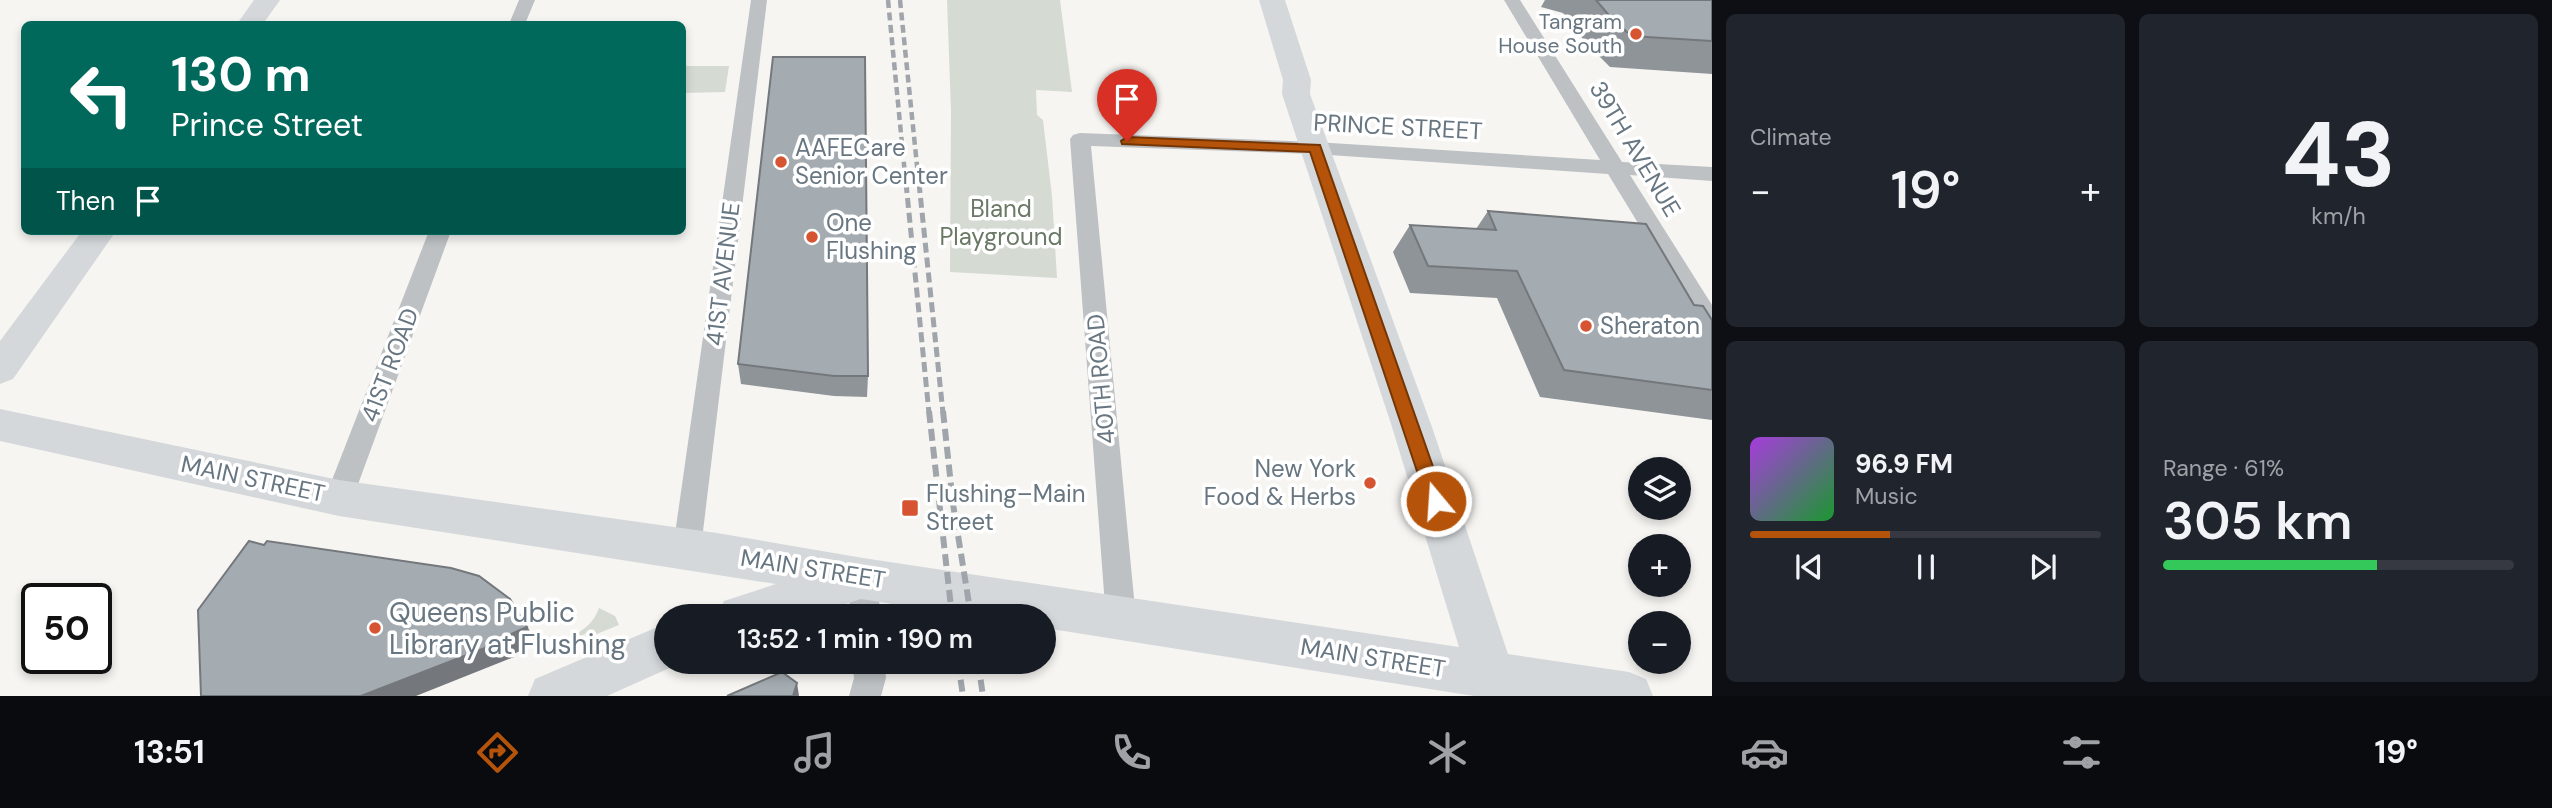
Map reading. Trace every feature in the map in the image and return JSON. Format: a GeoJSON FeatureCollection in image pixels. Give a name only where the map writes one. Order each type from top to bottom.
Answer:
{"type":"FeatureCollection","features":[{"type":"Feature","properties":{"kind":"main road"},"geometry":{"type":"LineString","coordinates":[[252,21],[267,0]]}},
{"type":"Feature","properties":{"kind":"main road"},"geometry":{"type":"LineString","coordinates":[[1256,0],[1284,79],[1297,94]]}},
{"type":"Feature","properties":{"kind":"main road"},"geometry":{"type":"LineString","coordinates":[[1272,0],[1297,80],[1297,94],[1412,427],[1496,686]]}},
{"type":"Feature","properties":{"kind":"main road"},"geometry":{"type":"LineString","coordinates":[[0,369],[97,235]]}},
{"type":"Feature","properties":{"kind":"main road","name":"MAIN STREET"},"geometry":{"type":"LineString","coordinates":[[0,425],[339,498],[687,548],[864,597],[1121,619],[1496,686],[1629,696]]}},
{"type":"Feature","properties":{"kind":"main road"},"geometry":{"type":"LineString","coordinates":[[818,604],[864,597]]}},
{"type":"Feature","properties":{"kind":"main road"},"geometry":{"type":"LineString","coordinates":[[552,696],[654,652]]}},
{"type":"Feature","properties":{"kind":"street"},"geometry":{"type":"LineString","coordinates":[[518,21],[527,0]]}},
{"type":"Feature","properties":{"kind":"street","name":"41ST AVENUE"},"geometry":{"type":"LineString","coordinates":[[687,548],[759,0]]}},
{"type":"Feature","properties":{"kind":"street","name":"39TH AVENUE"},"geometry":{"type":"LineString","coordinates":[[1512,0],[1712,325]]}},
{"type":"Feature","properties":{"kind":"street","name":"PRINCE STREET"},"geometry":{"type":"LineString","coordinates":[[1080,139],[1315,148],[1613,165],[1712,174]]}},
{"type":"Feature","properties":{"kind":"street","name":"40TH ROAD"},"geometry":{"type":"LineString","coordinates":[[1080,139],[1121,619]]}},
{"type":"Feature","properties":{"kind":"street","name":"41ST ROAD"},"geometry":{"type":"LineString","coordinates":[[339,498],[438,235]]}},
{"type":"Feature","properties":{"kind":"street"},"geometry":{"type":"LineString","coordinates":[[864,696],[870,674]]}},
{"type":"Feature","properties":{"kind":"green space","name":"Bland Playground"},"geometry":{"type":"Polygon","coordinates":[[[947,0],[1060,0],[1072,92],[1036,90],[1037,115],[1043,120],[1052,196],[1057,278],[950,272],[951,111],[947,0]]]}},
{"type":"Feature","properties":{"kind":"green space"},"geometry":{"type":"Polygon","coordinates":[[[686,66],[729,66],[725,92],[686,93],[686,66]]]}},
{"type":"Feature","properties":{"kind":"green space"},"geometry":{"type":"Polygon","coordinates":[[[599,608],[615,616],[619,625],[594,635],[591,631],[551,650],[550,646],[586,627],[599,608]]]}},
{"type":"Feature","properties":{"kind":"building"},"geometry":{"type":"Polygon","coordinates":[[[1596,0],[1712,0],[1712,41],[1631,36],[1596,0]]]}},
{"type":"Feature","properties":{"kind":"building","name":"One Flushing"},"geometry":{"type":"Polygon","coordinates":[[[773,57],[865,57],[868,376],[834,376],[738,364],[773,57]]]}},
{"type":"Feature","properties":{"kind":"building","name":"Sheraton"},"geometry":{"type":"Polygon","coordinates":[[[1488,211],[1646,224],[1694,305],[1703,306],[1712,320],[1712,390],[1564,370],[1517,271],[1428,266],[1410,225],[1496,230],[1488,211]]]}},
{"type":"Feature","properties":{"kind":"building","name":"Queens Public Library at Flushing"},"geometry":{"type":"Polygon","coordinates":[[[249,541],[264,545],[267,541],[451,568],[479,576],[510,599],[527,627],[502,638],[503,641],[361,696],[201,696],[198,610],[249,541]]]}},
{"type":"Feature","properties":{"kind":"building"},"geometry":{"type":"Polygon","coordinates":[[[777,674],[785,674],[797,683],[793,696],[727,696],[777,674]]]}},
{"type":"Feature","properties":{"kind":"railway"},"geometry":{"type":"LineString","coordinates":[[888,0],[906,185]]}},
{"type":"Feature","properties":{"kind":"railway"},"geometry":{"type":"LineString","coordinates":[[900,0],[919,185]]}},
{"type":"Feature","properties":{"kind":"railway"},"geometry":{"type":"LineString","coordinates":[[906,183],[929,413]]}},
{"type":"Feature","properties":{"kind":"railway"},"geometry":{"type":"LineString","coordinates":[[919,183],[943,413]]}},
{"type":"Feature","properties":{"kind":"railway"},"geometry":{"type":"LineString","coordinates":[[929,411],[951,604]]}},
{"type":"Feature","properties":{"kind":"railway"},"geometry":{"type":"LineString","coordinates":[[943,411],[953,504],[969,604]]}},
{"type":"Feature","properties":{"kind":"railway"},"geometry":{"type":"LineString","coordinates":[[960,674],[963,696]]}},
{"type":"Feature","properties":{"kind":"railway"},"geometry":{"type":"LineString","coordinates":[[980,674],[983,696]]}},
{"type":"Feature","properties":{"kind":"place","name":"Tangram House South"},"geometry":{"type":"Point","coordinates":[1636,34]}},
{"type":"Feature","properties":{"kind":"place","name":"AAFECare Senior Center"},"geometry":{"type":"Point","coordinates":[781,162]}},
{"type":"Feature","properties":{"kind":"place","name":"One Flushing"},"geometry":{"type":"Point","coordinates":[812,237]}},
{"type":"Feature","properties":{"kind":"place","name":"Sheraton"},"geometry":{"type":"Point","coordinates":[1586,326]}},
{"type":"Feature","properties":{"kind":"place","name":"New York Food & Herbs"},"geometry":{"type":"Point","coordinates":[1370,483]}},
{"type":"Feature","properties":{"kind":"place","name":"Flushing–Main Street"},"geometry":{"type":"Point","coordinates":[910,508]}},
{"type":"Feature","properties":{"kind":"place","name":"Queens Public Library at Flushing"},"geometry":{"type":"Point","coordinates":[375,628]}},
{"type":"Feature","properties":{"kind":"route"},"geometry":{"type":"LineString","coordinates":[[1127,141],[1315,148],[1436,501]]}}]}
